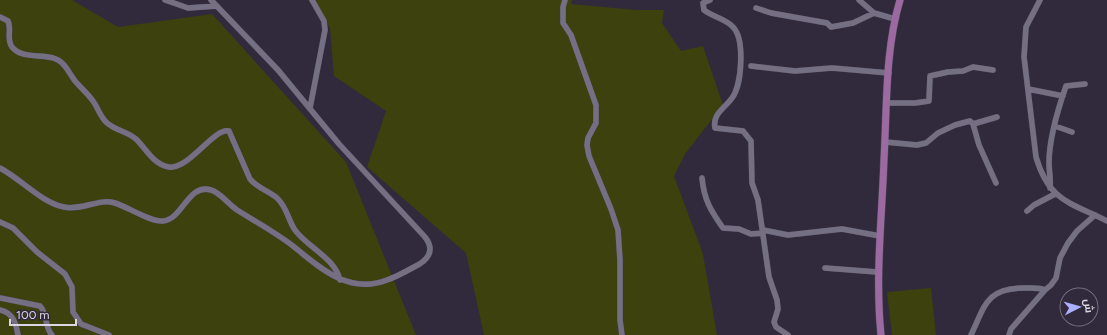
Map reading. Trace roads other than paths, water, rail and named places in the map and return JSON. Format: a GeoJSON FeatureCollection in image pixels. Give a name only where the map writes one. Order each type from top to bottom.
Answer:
{"type":"FeatureCollection","features":[{"type":"Feature","properties":{"kind":"main road"},"geometry":{"type":"LineString","coordinates":[[881,335],[878,272],[888,103],[889,54],[895,19],[901,0]]}},
{"type":"Feature","properties":{"kind":"street"},"geometry":{"type":"LineString","coordinates":[[165,0],[188,8],[217,6]]}},
{"type":"Feature","properties":{"kind":"street"},"geometry":{"type":"LineString","coordinates":[[0,168],[58,205],[72,208],[110,202],[159,221],[167,220],[174,216],[196,192],[204,189],[212,190],[236,209],[262,224],[330,275],[340,280],[357,284],[371,284],[386,281],[424,263],[430,252],[429,244],[425,237],[339,144],[278,70],[211,0]]}},
{"type":"Feature","properties":{"kind":"street"},"geometry":{"type":"LineString","coordinates":[[310,108],[325,30],[324,21],[312,0]]}},
{"type":"Feature","properties":{"kind":"street"},"geometry":{"type":"LineString","coordinates":[[565,0],[563,7],[563,23],[572,35],[596,105],[596,123],[588,138],[588,156],[611,208],[618,230],[620,260],[620,320],[622,335]]}},
{"type":"Feature","properties":{"kind":"street"},"geometry":{"type":"LineString","coordinates":[[710,0],[703,3],[704,10],[728,22],[735,29],[740,43],[741,61],[737,88],[733,98],[719,111],[714,124],[715,128],[743,131],[751,141],[752,183],[758,200],[769,277],[778,305],[774,322],[776,327],[788,335]]}},
{"type":"Feature","properties":{"kind":"street"},"geometry":{"type":"LineString","coordinates":[[859,0],[874,13],[895,19]]}},
{"type":"Feature","properties":{"kind":"street"},"geometry":{"type":"LineString","coordinates":[[1040,0],[1026,27],[1024,57],[1036,157],[1041,172],[1055,194],[1064,201],[1107,221]]}},
{"type":"Feature","properties":{"kind":"street"},"geometry":{"type":"LineString","coordinates":[[756,8],[778,14],[827,23],[831,27],[853,22],[874,13]]}},
{"type":"Feature","properties":{"kind":"street"},"geometry":{"type":"LineString","coordinates":[[0,17],[8,21],[10,42],[16,50],[34,56],[55,59],[62,62],[74,80],[92,100],[105,121],[111,126],[134,137],[149,155],[166,166],[172,167],[178,165],[200,151],[222,131],[229,131],[250,179],[255,185],[270,193],[281,202],[296,231],[334,268],[340,280]]}},
{"type":"Feature","properties":{"kind":"street"},"geometry":{"type":"LineString","coordinates":[[751,66],[795,71],[832,68],[889,73]]}},
{"type":"Feature","properties":{"kind":"street"},"geometry":{"type":"LineString","coordinates":[[888,103],[915,104],[929,101],[930,76],[948,72],[963,71],[973,67],[993,70]]}},
{"type":"Feature","properties":{"kind":"street"},"geometry":{"type":"LineString","coordinates":[[1050,188],[1052,174],[1049,163],[1054,126],[1066,86],[1085,84]]}},
{"type":"Feature","properties":{"kind":"street"},"geometry":{"type":"LineString","coordinates":[[1028,89],[1063,96]]}},
{"type":"Feature","properties":{"kind":"street"},"geometry":{"type":"LineString","coordinates":[[885,142],[917,145],[926,143],[938,133],[955,125],[970,121],[973,124],[997,117]]}},
{"type":"Feature","properties":{"kind":"street"},"geometry":{"type":"LineString","coordinates":[[973,124],[979,145],[996,183]]}},
{"type":"Feature","properties":{"kind":"street"},"geometry":{"type":"LineString","coordinates":[[1054,126],[1072,132]]}},
{"type":"Feature","properties":{"kind":"street"},"geometry":{"type":"LineString","coordinates":[[702,178],[703,194],[711,211],[723,228],[739,229],[751,234],[763,232],[788,235],[842,229],[880,236]]}},
{"type":"Feature","properties":{"kind":"street"},"geometry":{"type":"LineString","coordinates":[[1027,212],[1034,205],[1055,194]]}},
{"type":"Feature","properties":{"kind":"street"},"geometry":{"type":"LineString","coordinates":[[1008,335],[1011,329],[1056,278],[1060,258],[1068,243],[1077,231],[1095,215]]}},
{"type":"Feature","properties":{"kind":"street"},"geometry":{"type":"LineString","coordinates":[[0,222],[13,228],[37,252],[65,274],[72,287],[73,312],[80,324],[110,335]]}},
{"type":"Feature","properties":{"kind":"street"},"geometry":{"type":"LineString","coordinates":[[825,268],[878,272]]}},
{"type":"Feature","properties":{"kind":"street"},"geometry":{"type":"LineString","coordinates":[[971,335],[988,300],[997,292],[1009,288],[1045,290]]}},
{"type":"Feature","properties":{"kind":"street"},"geometry":{"type":"LineString","coordinates":[[0,298],[40,306],[44,312],[47,329],[52,335]]}},
{"type":"Feature","properties":{"kind":"street"},"geometry":{"type":"LineString","coordinates":[[0,310],[6,312],[12,318],[18,335]]}}]}
